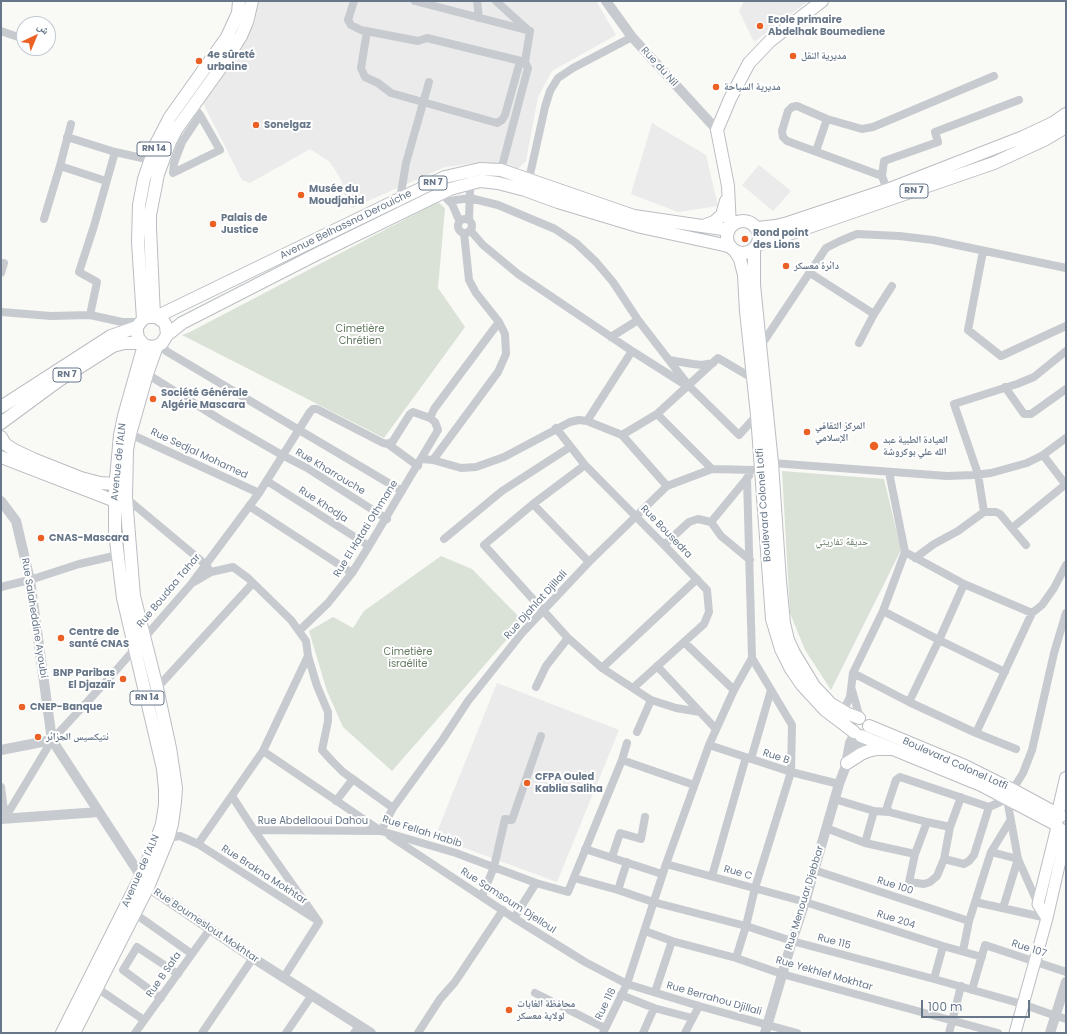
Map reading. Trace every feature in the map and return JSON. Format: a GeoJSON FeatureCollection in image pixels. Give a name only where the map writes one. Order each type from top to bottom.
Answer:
{"type":"FeatureCollection","features":[{"type":"Feature","properties":{"kind":"main road","name":"RN 14"},"geometry":{"type":"LineString","coordinates":[[146,320],[138,242],[139,205],[144,179],[156,144],[170,117],[227,37],[238,13],[240,1]]}},
{"type":"Feature","properties":{"kind":"main road","name":"RN 14"},"geometry":{"type":"LineString","coordinates":[[146,320],[150,228],[158,174],[176,130],[197,110],[241,36],[247,22],[252,1]]}},
{"type":"Feature","properties":{"kind":"main road"},"geometry":{"type":"LineString","coordinates":[[728,186],[736,206],[759,236],[756,247],[745,253],[733,249],[728,239],[728,186],[717,130],[749,63],[770,41],[822,1]]}},
{"type":"Feature","properties":{"kind":"main road","name":"RN 7"},"geometry":{"type":"LineString","coordinates":[[756,247],[889,195],[1023,137],[1053,123],[1066,114]]}},
{"type":"Feature","properties":{"kind":"main road","name":"RN 7"},"geometry":{"type":"LineString","coordinates":[[752,225],[776,226],[788,223],[889,195],[994,163],[1044,140],[1066,126]]}},
{"type":"Feature","properties":{"kind":"main road","name":"Avenue Belhassna Derouiche"},"geometry":{"type":"LineString","coordinates":[[146,320],[445,177],[480,169],[501,170],[634,216],[729,229]]}},
{"type":"Feature","properties":{"kind":"main road","name":"Avenue Belhassna Derouiche"},"geometry":{"type":"LineString","coordinates":[[162,341],[182,323],[314,255],[401,213],[445,197],[450,188],[482,181],[518,188],[641,227],[720,244],[733,249]]}},
{"type":"Feature","properties":{"kind":"main road"},"geometry":{"type":"LineString","coordinates":[[703,226],[714,222],[722,215],[726,203],[728,186]]}},
{"type":"Feature","properties":{"kind":"main road"},"geometry":{"type":"LineString","coordinates":[[729,229],[738,222],[752,225]]}},
{"type":"Feature","properties":{"kind":"main road","name":"Boulevard Colonel Lotfi"},"geometry":{"type":"LineString","coordinates":[[756,247],[754,285],[760,347],[763,467],[772,619],[776,636],[791,669],[802,685],[825,710],[861,729],[893,749],[981,785],[1010,794]]}},
{"type":"Feature","properties":{"kind":"main road","name":"Boulevard Colonel Lotfi"},"geometry":{"type":"LineString","coordinates":[[733,249],[740,259],[744,275],[746,311],[757,416],[780,581],[784,623],[788,640],[803,670],[824,699],[840,710],[861,729],[965,766],[1061,824]]}},
{"type":"Feature","properties":{"kind":"main road"},"geometry":{"type":"LineString","coordinates":[[146,320],[164,322],[166,326],[162,341],[151,347],[143,344],[138,338],[136,332],[146,320]]}},
{"type":"Feature","properties":{"kind":"main road","name":"RN 7"},"geometry":{"type":"LineString","coordinates":[[1,407],[111,336],[146,320]]}},
{"type":"Feature","properties":{"kind":"main road","name":"Avenue de l'ALN"},"geometry":{"type":"LineString","coordinates":[[62,1033],[141,876],[162,824],[165,805],[163,770],[123,598],[115,532],[130,434],[147,374],[162,341]]}},
{"type":"Feature","properties":{"kind":"main road","name":"RN 7"},"geometry":{"type":"LineString","coordinates":[[1,424],[58,381],[113,346],[124,343],[143,344]]}},
{"type":"Feature","properties":{"kind":"main road","name":"Avenue de l'ALN"},"geometry":{"type":"LineString","coordinates":[[74,1033],[148,886],[168,838],[172,824],[176,788],[170,748],[157,688],[143,638],[134,596],[120,500],[115,484],[120,435],[143,344]]}},
{"type":"Feature","properties":{"kind":"main road"},"geometry":{"type":"LineString","coordinates":[[1,437],[5,444],[33,459],[81,478],[100,483],[115,484]]}},
{"type":"Feature","properties":{"kind":"main road"},"geometry":{"type":"LineString","coordinates":[[1,457],[120,500]]}},
{"type":"Feature","properties":{"kind":"main road"},"geometry":{"type":"LineString","coordinates":[[847,763],[868,751],[893,749]]}},
{"type":"Feature","properties":{"kind":"main road"},"geometry":{"type":"LineString","coordinates":[[1015,1033],[1047,918],[1061,824],[1066,778]]}},
{"type":"Feature","properties":{"kind":"main road"},"geometry":{"type":"LineString","coordinates":[[1047,918],[1038,904],[1061,824]]}},
{"type":"Feature","properties":{"kind":"street"},"geometry":{"type":"LineString","coordinates":[[354,1],[348,20],[351,25],[367,31],[418,41],[427,38],[524,62],[528,68],[501,170]]}},
{"type":"Feature","properties":{"kind":"street"},"geometry":{"type":"LineString","coordinates":[[415,1],[530,31]]}},
{"type":"Feature","properties":{"kind":"street"},"geometry":{"type":"LineString","coordinates":[[477,1],[479,18]]}},
{"type":"Feature","properties":{"kind":"street"},"geometry":{"type":"LineString","coordinates":[[496,1],[530,31]]}},
{"type":"Feature","properties":{"kind":"street","name":"Rue du Nil"},"geometry":{"type":"LineString","coordinates":[[606,1],[632,37],[717,130]]}},
{"type":"Feature","properties":{"kind":"street"},"geometry":{"type":"LineString","coordinates":[[1,31],[16,36]]}},
{"type":"Feature","properties":{"kind":"street"},"geometry":{"type":"LineString","coordinates":[[367,31],[361,68],[366,77],[378,83],[391,93],[497,124],[502,120],[505,114],[518,65],[524,62]]}},
{"type":"Feature","properties":{"kind":"street"},"geometry":{"type":"LineString","coordinates":[[524,62],[530,31]]}},
{"type":"Feature","properties":{"kind":"street"},"geometry":{"type":"LineString","coordinates":[[529,179],[545,107],[550,91],[558,78],[573,68],[632,37]]}},
{"type":"Feature","properties":{"kind":"street"},"geometry":{"type":"LineString","coordinates":[[882,176],[787,141],[783,137],[782,131],[788,111],[792,107],[796,106],[827,119],[862,129],[873,127],[994,76]]}},
{"type":"Feature","properties":{"kind":"street"},"geometry":{"type":"LineString","coordinates":[[401,213],[400,199],[406,163],[429,82]]}},
{"type":"Feature","properties":{"kind":"street"},"geometry":{"type":"LineString","coordinates":[[889,195],[882,176],[884,161],[938,142],[935,132],[1019,100]]}},
{"type":"Feature","properties":{"kind":"street"},"geometry":{"type":"LineString","coordinates":[[197,110],[220,150],[173,173],[174,163],[197,110]]}},
{"type":"Feature","properties":{"kind":"street"},"geometry":{"type":"LineString","coordinates":[[816,151],[827,119]]}},
{"type":"Feature","properties":{"kind":"street"},"geometry":{"type":"LineString","coordinates":[[44,219],[71,124]]}},
{"type":"Feature","properties":{"kind":"street"},"geometry":{"type":"LineString","coordinates":[[67,137],[115,152],[151,160]]}},
{"type":"Feature","properties":{"kind":"street"},"geometry":{"type":"LineString","coordinates":[[90,315],[97,282],[79,272],[115,152]]}},
{"type":"Feature","properties":{"kind":"street"},"geometry":{"type":"LineString","coordinates":[[60,166],[106,182]]}},
{"type":"Feature","properties":{"kind":"street"},"geometry":{"type":"LineString","coordinates":[[433,460],[498,372],[506,354],[505,334],[498,322],[476,293],[469,280],[467,232],[472,223],[469,220],[472,183]]}},
{"type":"Feature","properties":{"kind":"street"},"geometry":{"type":"LineString","coordinates":[[445,197],[470,198],[498,205],[555,229],[576,243],[604,272],[688,386],[739,435],[757,416]]}},
{"type":"Feature","properties":{"kind":"street"},"geometry":{"type":"LineString","coordinates":[[445,197],[452,204],[457,213],[459,220],[457,225],[458,230],[467,232],[518,274],[632,351],[688,386]]}},
{"type":"Feature","properties":{"kind":"street"},"geometry":{"type":"LineString","coordinates":[[459,220],[464,218],[469,220]]}},
{"type":"Feature","properties":{"kind":"street"},"geometry":{"type":"LineString","coordinates":[[760,347],[826,248],[857,234],[933,240],[1066,268]]}},
{"type":"Feature","properties":{"kind":"street"},"geometry":{"type":"LineString","coordinates":[[983,251],[968,330],[1001,356],[1066,326]]}},
{"type":"Feature","properties":{"kind":"street"},"geometry":{"type":"LineString","coordinates":[[1,273],[4,263]]}},
{"type":"Feature","properties":{"kind":"street"},"geometry":{"type":"LineString","coordinates":[[810,273],[874,314]]}},
{"type":"Feature","properties":{"kind":"street"},"geometry":{"type":"LineString","coordinates":[[859,343],[874,314],[892,286]]}},
{"type":"Feature","properties":{"kind":"street"},"geometry":{"type":"LineString","coordinates":[[1,312],[51,316],[90,315],[122,322],[146,320]]}},
{"type":"Feature","properties":{"kind":"street"},"geometry":{"type":"LineString","coordinates":[[611,337],[638,320]]}},
{"type":"Feature","properties":{"kind":"street"},"geometry":{"type":"LineString","coordinates":[[498,322],[434,409],[430,418],[413,412],[410,414],[393,441],[388,444],[420,462],[433,460],[461,468],[476,467],[504,457],[556,428],[570,422],[579,420],[587,421],[622,435],[666,486]]}},
{"type":"Feature","properties":{"kind":"street"},"geometry":{"type":"LineString","coordinates":[[162,341],[166,351],[402,490]]}},
{"type":"Feature","properties":{"kind":"street"},"geometry":{"type":"LineString","coordinates":[[587,421],[632,351]]}},
{"type":"Feature","properties":{"kind":"street"},"geometry":{"type":"LineString","coordinates":[[984,512],[978,474],[954,404],[1034,377],[1066,352]]}},
{"type":"Feature","properties":{"kind":"street"},"geometry":{"type":"LineString","coordinates":[[622,435],[657,414],[718,358],[754,379]]}},
{"type":"Feature","properties":{"kind":"street"},"geometry":{"type":"LineString","coordinates":[[669,360],[702,365],[714,362]]}},
{"type":"Feature","properties":{"kind":"street","name":"Rue Kharrouche"},"geometry":{"type":"LineString","coordinates":[[147,374],[282,455],[307,468],[387,519]]}},
{"type":"Feature","properties":{"kind":"street"},"geometry":{"type":"LineString","coordinates":[[1004,387],[1024,414],[1031,414],[1066,388]]}},
{"type":"Feature","properties":{"kind":"street","name":"Rue Boudaa Tahar"},"geometry":{"type":"LineString","coordinates":[[2,821],[52,740],[112,675],[192,583],[259,493],[298,430],[313,409],[317,408],[382,443],[388,444]]}},
{"type":"Feature","properties":{"kind":"street"},"geometry":{"type":"LineString","coordinates":[[657,414],[712,469]]}},
{"type":"Feature","properties":{"kind":"street","name":"Rue El Hatati Othmane"},"geometry":{"type":"LineString","coordinates":[[300,630],[322,610],[352,573],[387,519],[402,490],[438,430],[436,422],[430,418]]}},
{"type":"Feature","properties":{"kind":"street","name":"Rue Bousedra"},"geometry":{"type":"LineString","coordinates":[[556,428],[584,464],[707,590],[709,612],[704,624],[684,642]]}},
{"type":"Feature","properties":{"kind":"street","name":"Rue Sedjal Mohamed"},"geometry":{"type":"LineString","coordinates":[[130,434],[259,493]]}},
{"type":"Feature","properties":{"kind":"street","name":"Rue Djahlat Djillali"},"geometry":{"type":"LineString","coordinates":[[380,831],[393,808],[443,740],[468,701],[522,633],[589,562],[666,486],[712,469],[763,467],[947,476],[991,473],[1027,463],[1043,455],[1066,438]]}},
{"type":"Feature","properties":{"kind":"street"},"geometry":{"type":"LineString","coordinates":[[444,539],[502,491],[570,446]]}},
{"type":"Feature","properties":{"kind":"street"},"geometry":{"type":"LineString","coordinates":[[1012,528],[1066,484],[1043,455]]}},
{"type":"Feature","properties":{"kind":"street"},"geometry":{"type":"LineString","coordinates":[[584,464],[484,545],[568,638],[602,668],[651,700],[676,708],[700,712]]}},
{"type":"Feature","properties":{"kind":"street"},"geometry":{"type":"LineString","coordinates":[[711,522],[747,478],[763,467]]}},
{"type":"Feature","properties":{"kind":"street"},"geometry":{"type":"LineString","coordinates":[[840,710],[846,706],[850,697],[853,674],[883,611],[905,552],[889,472]]}},
{"type":"Feature","properties":{"kind":"street"},"geometry":{"type":"LineString","coordinates":[[736,958],[746,926],[755,888],[791,772],[792,725],[752,658],[747,478]]}},
{"type":"Feature","properties":{"kind":"street","name":"Rue Khodja"},"geometry":{"type":"LineString","coordinates":[[267,481],[369,546]]}},
{"type":"Feature","properties":{"kind":"street"},"geometry":{"type":"LineString","coordinates":[[120,500],[205,564],[211,572]]}},
{"type":"Feature","properties":{"kind":"street","name":"Rue Salaheddine Ayoubi"},"geometry":{"type":"LineString","coordinates":[[1,501],[16,521],[30,580],[52,740]]}},
{"type":"Feature","properties":{"kind":"street"},"geometry":{"type":"LineString","coordinates":[[533,504],[589,562]]}},
{"type":"Feature","properties":{"kind":"street"},"geometry":{"type":"LineString","coordinates":[[249,506],[352,573]]}},
{"type":"Feature","properties":{"kind":"street"},"geometry":{"type":"LineString","coordinates":[[916,558],[934,544],[958,531],[984,512],[996,512],[1000,514],[1026,545]]}},
{"type":"Feature","properties":{"kind":"street"},"geometry":{"type":"LineString","coordinates":[[664,545],[689,522],[698,519],[711,522],[721,536],[750,560]]}},
{"type":"Feature","properties":{"kind":"street"},"geometry":{"type":"LineString","coordinates":[[905,552],[964,584],[1032,613]]}},
{"type":"Feature","properties":{"kind":"street"},"geometry":{"type":"LineString","coordinates":[[1,587],[30,580],[78,564],[118,555]]}},
{"type":"Feature","properties":{"kind":"street"},"geometry":{"type":"LineString","coordinates":[[976,733],[1032,613],[1042,605],[1054,588],[1066,565]]}},
{"type":"Feature","properties":{"kind":"street"},"geometry":{"type":"LineString","coordinates":[[192,583],[211,572],[233,568],[248,578],[300,630],[306,641],[308,656],[317,686],[328,712],[328,721],[322,750],[343,772],[393,808]]}},
{"type":"Feature","properties":{"kind":"street"},"geometry":{"type":"LineString","coordinates":[[602,668],[697,579]]}},
{"type":"Feature","properties":{"kind":"street"},"geometry":{"type":"LineString","coordinates":[[157,688],[253,583]]}},
{"type":"Feature","properties":{"kind":"street"},"geometry":{"type":"LineString","coordinates":[[909,702],[964,584]]}},
{"type":"Feature","properties":{"kind":"street"},"geometry":{"type":"LineString","coordinates":[[883,611],[1005,672]]}},
{"type":"Feature","properties":{"kind":"street"},"geometry":{"type":"LineString","coordinates":[[944,858],[964,864],[970,861],[974,855],[989,807],[1010,794],[1023,773],[1032,750],[1066,613]]}},
{"type":"Feature","properties":{"kind":"street"},"geometry":{"type":"LineString","coordinates":[[536,687],[546,666],[568,638]]}},
{"type":"Feature","properties":{"kind":"street"},"geometry":{"type":"LineString","coordinates":[[633,688],[684,642],[734,690]]}},
{"type":"Feature","properties":{"kind":"street"},"geometry":{"type":"LineString","coordinates":[[198,844],[262,751],[308,656]]}},
{"type":"Feature","properties":{"kind":"street","name":"Rue 118"},"geometry":{"type":"LineString","coordinates":[[604,1031],[627,984],[662,874],[709,745],[734,690],[752,658]]}},
{"type":"Feature","properties":{"kind":"street"},"geometry":{"type":"LineString","coordinates":[[657,666],[716,729]]}},
{"type":"Feature","properties":{"kind":"street"},"geometry":{"type":"LineString","coordinates":[[853,674],[976,733],[1016,749]]}},
{"type":"Feature","properties":{"kind":"street"},"geometry":{"type":"LineString","coordinates":[[712,876],[748,758],[771,690]]}},
{"type":"Feature","properties":{"kind":"street"},"geometry":{"type":"LineString","coordinates":[[852,690],[861,729]]}},
{"type":"Feature","properties":{"kind":"street"},"geometry":{"type":"LineString","coordinates":[[636,732],[651,700]]}},
{"type":"Feature","properties":{"kind":"street","name":"Rue Menouar Djebbar"},"geometry":{"type":"LineString","coordinates":[[766,1028],[805,902],[834,799],[847,763],[850,743],[861,729]]}},
{"type":"Feature","properties":{"kind":"street"},"geometry":{"type":"LineString","coordinates":[[482,896],[494,867],[506,819],[512,820],[541,736]]}},
{"type":"Feature","properties":{"kind":"street"},"geometry":{"type":"LineString","coordinates":[[1,750],[52,740]]}},
{"type":"Feature","properties":{"kind":"street","name":"Rue Boumeslout Mokhtar"},"geometry":{"type":"LineString","coordinates":[[52,740],[148,886],[253,958],[312,995],[357,1029],[371,1033]]}},
{"type":"Feature","properties":{"kind":"street"},"geometry":{"type":"LineString","coordinates":[[574,878],[622,760],[627,742]]}},
{"type":"Feature","properties":{"kind":"street","name":"Rue B"},"geometry":{"type":"LineString","coordinates":[[709,745],[791,772],[839,784]]}},
{"type":"Feature","properties":{"kind":"street","name":"Rue Fellah Habib"},"geometry":{"type":"LineString","coordinates":[[262,751],[380,831],[456,853],[536,883],[568,892],[574,878]]}},
{"type":"Feature","properties":{"kind":"street"},"geometry":{"type":"LineString","coordinates":[[622,760],[694,785]]}},
{"type":"Feature","properties":{"kind":"street"},"geometry":{"type":"LineString","coordinates":[[889,812],[887,807],[896,780],[900,777],[989,807]]}},
{"type":"Feature","properties":{"kind":"street"},"geometry":{"type":"LineString","coordinates":[[336,801],[353,779]]}},
{"type":"Feature","properties":{"kind":"street"},"geometry":{"type":"LineString","coordinates":[[1,787],[2,821],[99,812]]}},
{"type":"Feature","properties":{"kind":"street"},"geometry":{"type":"LineString","coordinates":[[1010,794],[1010,821],[1018,859],[1038,904]]}},
{"type":"Feature","properties":{"kind":"street"},"geometry":{"type":"LineString","coordinates":[[232,796],[254,830]]}},
{"type":"Feature","properties":{"kind":"street"},"geometry":{"type":"LineString","coordinates":[[926,822],[915,854],[909,882],[913,883],[924,884],[930,882],[937,876],[944,858],[950,827],[961,797]]}},
{"type":"Feature","properties":{"kind":"street"},"geometry":{"type":"LineString","coordinates":[[834,799],[874,811],[889,812],[950,827]]}},
{"type":"Feature","properties":{"kind":"street"},"geometry":{"type":"LineString","coordinates":[[865,843],[874,811]]}},
{"type":"Feature","properties":{"kind":"street"},"geometry":{"type":"LineString","coordinates":[[612,857],[620,833],[641,839],[645,817]]}},
{"type":"Feature","properties":{"kind":"street"},"geometry":{"type":"LineString","coordinates":[[963,951],[969,921],[991,852],[1010,821]]}},
{"type":"Feature","properties":{"kind":"street"},"geometry":{"type":"LineString","coordinates":[[826,828],[865,843],[915,854]]}},
{"type":"Feature","properties":{"kind":"street","name":"Rue Abdellaoui Dahou"},"geometry":{"type":"LineString","coordinates":[[254,830],[380,831]]}},
{"type":"Feature","properties":{"kind":"street","name":"Rue Abdellaoui Dahou"},"geometry":{"type":"LineString","coordinates":[[254,830],[319,922]]}},
{"type":"Feature","properties":{"kind":"street","name":"Rue Samsoum Djelloul"},"geometry":{"type":"LineString","coordinates":[[380,831],[585,962],[627,984]]}},
{"type":"Feature","properties":{"kind":"street","name":"Rue Brakna Mokhtar"},"geometry":{"type":"LineString","coordinates":[[168,838],[180,836],[198,844],[319,922]]}},
{"type":"Feature","properties":{"kind":"street"},"geometry":{"type":"LineString","coordinates":[[585,849],[662,874]]}},
{"type":"Feature","properties":{"kind":"street"},"geometry":{"type":"LineString","coordinates":[[991,852],[1018,859]]}},
{"type":"Feature","properties":{"kind":"street"},"geometry":{"type":"LineString","coordinates":[[1002,908],[1018,859]]}},
{"type":"Feature","properties":{"kind":"street"},"geometry":{"type":"LineString","coordinates":[[618,890],[627,862]]}},
{"type":"Feature","properties":{"kind":"street","name":"Rue C"},"geometry":{"type":"LineString","coordinates":[[666,864],[805,902]]}},
{"type":"Feature","properties":{"kind":"street","name":"Rue 100"},"geometry":{"type":"LineString","coordinates":[[814,870],[969,921]]}},
{"type":"Feature","properties":{"kind":"street","name":"Rue 115"},"geometry":{"type":"LineString","coordinates":[[574,878],[618,890],[653,902],[746,926],[792,941],[934,978],[1066,1018]]}},
{"type":"Feature","properties":{"kind":"street"},"geometry":{"type":"LineString","coordinates":[[514,918],[536,883]]}},
{"type":"Feature","properties":{"kind":"street","name":"Rue 204"},"geometry":{"type":"LineString","coordinates":[[805,902],[982,957]]}},
{"type":"Feature","properties":{"kind":"street"},"geometry":{"type":"LineString","coordinates":[[975,902],[1047,918]]}},
{"type":"Feature","properties":{"kind":"street"},"geometry":{"type":"LineString","coordinates":[[418,1033],[440,999],[455,982],[503,910]]}},
{"type":"Feature","properties":{"kind":"street"},"geometry":{"type":"LineString","coordinates":[[134,914],[192,954]]}},
{"type":"Feature","properties":{"kind":"street"},"geometry":{"type":"LineString","coordinates":[[284,977],[319,922]]}},
{"type":"Feature","properties":{"kind":"street","name":"Rue B Safa"},"geometry":{"type":"LineString","coordinates":[[135,1033],[210,929]]}},
{"type":"Feature","properties":{"kind":"street","name":"Rue Yekhlef Mokhtar"},"geometry":{"type":"LineString","coordinates":[[645,931],[672,941],[736,958],[782,974],[998,1033]]}},
{"type":"Feature","properties":{"kind":"street"},"geometry":{"type":"LineString","coordinates":[[655,992],[672,941]]}},
{"type":"Feature","properties":{"kind":"street","name":"Rue 107"},"geometry":{"type":"LineString","coordinates":[[982,957],[985,945],[1066,972]]}},
{"type":"Feature","properties":{"kind":"street"},"geometry":{"type":"LineString","coordinates":[[934,978],[943,946]]}},
{"type":"Feature","properties":{"kind":"street"},"geometry":{"type":"LineString","coordinates":[[161,998],[123,970],[137,947],[178,974]]}},
{"type":"Feature","properties":{"kind":"street"},"geometry":{"type":"LineString","coordinates":[[972,990],[982,957]]}},
{"type":"Feature","properties":{"kind":"street"},"geometry":{"type":"LineString","coordinates":[[202,1033],[253,958]]}},
{"type":"Feature","properties":{"kind":"street"},"geometry":{"type":"LineString","coordinates":[[1050,1033],[1066,982]]}},
{"type":"Feature","properties":{"kind":"street","name":"Rue Berrahou Djillali"},"geometry":{"type":"LineString","coordinates":[[627,984],[766,1028],[797,1033]]}},
{"type":"Feature","properties":{"kind":"street"},"geometry":{"type":"LineString","coordinates":[[949,1033],[961,986]]}},
{"type":"Feature","properties":{"kind":"street"},"geometry":{"type":"LineString","coordinates":[[97,988],[144,1020]]}},
{"type":"Feature","properties":{"kind":"street"},"geometry":{"type":"LineString","coordinates":[[535,993],[604,1031]]}},
{"type":"Feature","properties":{"kind":"street"},"geometry":{"type":"LineString","coordinates":[[286,1033],[312,995]]}},
{"type":"Feature","properties":{"kind":"street"},"geometry":{"type":"LineString","coordinates":[[621,995],[654,1008],[692,1018]]}},
{"type":"Feature","properties":{"kind":"street"},"geometry":{"type":"LineString","coordinates":[[685,1033],[699,1006]]}},
{"type":"Feature","properties":{"kind":"street"},"geometry":{"type":"LineString","coordinates":[[643,1033],[654,1008]]}},
{"type":"Feature","properties":{"kind":"shaded area"},"geometry":{"type":"Polygon","coordinates":[[[258,1],[596,1],[616,35],[552,71],[538,97],[526,161],[518,169],[484,162],[445,167],[352,208],[342,190],[342,181],[330,162],[310,149],[250,183],[242,180],[202,101],[255,16],[258,1]]]}},
{"type":"Feature","properties":{"kind":"shaded area","name":"Ecole primaire Abdelhak Boumediene"},"geometry":{"type":"Polygon","coordinates":[[[744,1],[808,1],[754,42],[739,11],[744,1]]]}},
{"type":"Feature","properties":{"kind":"shaded area"},"geometry":{"type":"Polygon","coordinates":[[[652,123],[706,155],[718,206],[678,212],[631,194],[652,123]]]}},
{"type":"Feature","properties":{"kind":"shaded area"},"geometry":{"type":"Polygon","coordinates":[[[759,165],[791,191],[773,211],[742,185],[759,165]]]}},
{"type":"Feature","properties":{"kind":"shaded area","name":"CFPA Ouled Kablia Saliha"},"geometry":{"type":"Polygon","coordinates":[[[497,683],[619,730],[557,882],[435,837],[497,683]]]}},
{"type":"Feature","properties":{"kind":"green space","name":"Cimetière Chrétien"},"geometry":{"type":"Polygon","coordinates":[[[438,202],[445,208],[438,288],[465,327],[384,438],[182,335],[190,332],[438,202]]]}},
{"type":"Feature","properties":{"kind":"green space","name":"حديقة تفاريتي"},"geometry":{"type":"Polygon","coordinates":[[[782,471],[884,479],[901,550],[831,690],[805,650],[790,613],[782,471]]]}},
{"type":"Feature","properties":{"kind":"green space","name":"Cimetière israélite"},"geometry":{"type":"Polygon","coordinates":[[[441,556],[472,569],[523,621],[392,771],[343,727],[327,691],[309,631],[333,617],[353,628],[364,611],[441,556]]]}},
{"type":"Feature","properties":{"kind":"place","name":"Ecole primaire Abdelhak Boumediene"},"geometry":{"type":"Point","coordinates":[760,26]}},
{"type":"Feature","properties":{"kind":"place","name":"مديرية النقل"},"geometry":{"type":"Point","coordinates":[793,56]}},
{"type":"Feature","properties":{"kind":"place","name":"4e sûreté urbaine"},"geometry":{"type":"Point","coordinates":[199,61]}},
{"type":"Feature","properties":{"kind":"place","name":"مديرية السياحة"},"geometry":{"type":"Point","coordinates":[716,87]}},
{"type":"Feature","properties":{"kind":"place","name":"Sonelgaz"},"geometry":{"type":"Point","coordinates":[256,125]}},
{"type":"Feature","properties":{"kind":"place","name":"Musée du Moudjahid"},"geometry":{"type":"Point","coordinates":[301,195]}},
{"type":"Feature","properties":{"kind":"place","name":"Palais de Justice"},"geometry":{"type":"Point","coordinates":[213,224]}},
{"type":"Feature","properties":{"kind":"place","name":"Rond point des Lions"},"geometry":{"type":"Point","coordinates":[745,239]}},
{"type":"Feature","properties":{"kind":"place","name":"دائرة معسكر"},"geometry":{"type":"Point","coordinates":[786,266]}},
{"type":"Feature","properties":{"kind":"place","name":"Société Générale Algérie Mascara"},"geometry":{"type":"Point","coordinates":[153,399]}},
{"type":"Feature","properties":{"kind":"place","name":"المركز الثقافي الإسلامي"},"geometry":{"type":"Point","coordinates":[807,432]}},
{"type":"Feature","properties":{"kind":"place","name":"العيادة الطبية عبد الله علي بوكروشة"},"geometry":{"type":"Point","coordinates":[874,446]}},
{"type":"Feature","properties":{"kind":"place","name":"CNAS-Mascara"},"geometry":{"type":"Point","coordinates":[41,538]}},
{"type":"Feature","properties":{"kind":"place","name":"Centre de santé CNAS"},"geometry":{"type":"Point","coordinates":[61,638]}},
{"type":"Feature","properties":{"kind":"place","name":"BNP Paribas El Djazaïr"},"geometry":{"type":"Point","coordinates":[123,679]}},
{"type":"Feature","properties":{"kind":"place","name":"CNEP-Banque"},"geometry":{"type":"Point","coordinates":[22,707]}},
{"type":"Feature","properties":{"kind":"place","name":"نتيكسيس الجزائر"},"geometry":{"type":"Point","coordinates":[38,737]}},
{"type":"Feature","properties":{"kind":"place","name":"CFPA Ouled Kablia Saliha"},"geometry":{"type":"Point","coordinates":[527,783]}},
{"type":"Feature","properties":{"kind":"place","name":"محافظة الغابات لولاية معسكر"},"geometry":{"type":"Point","coordinates":[509,1010]}}]}
